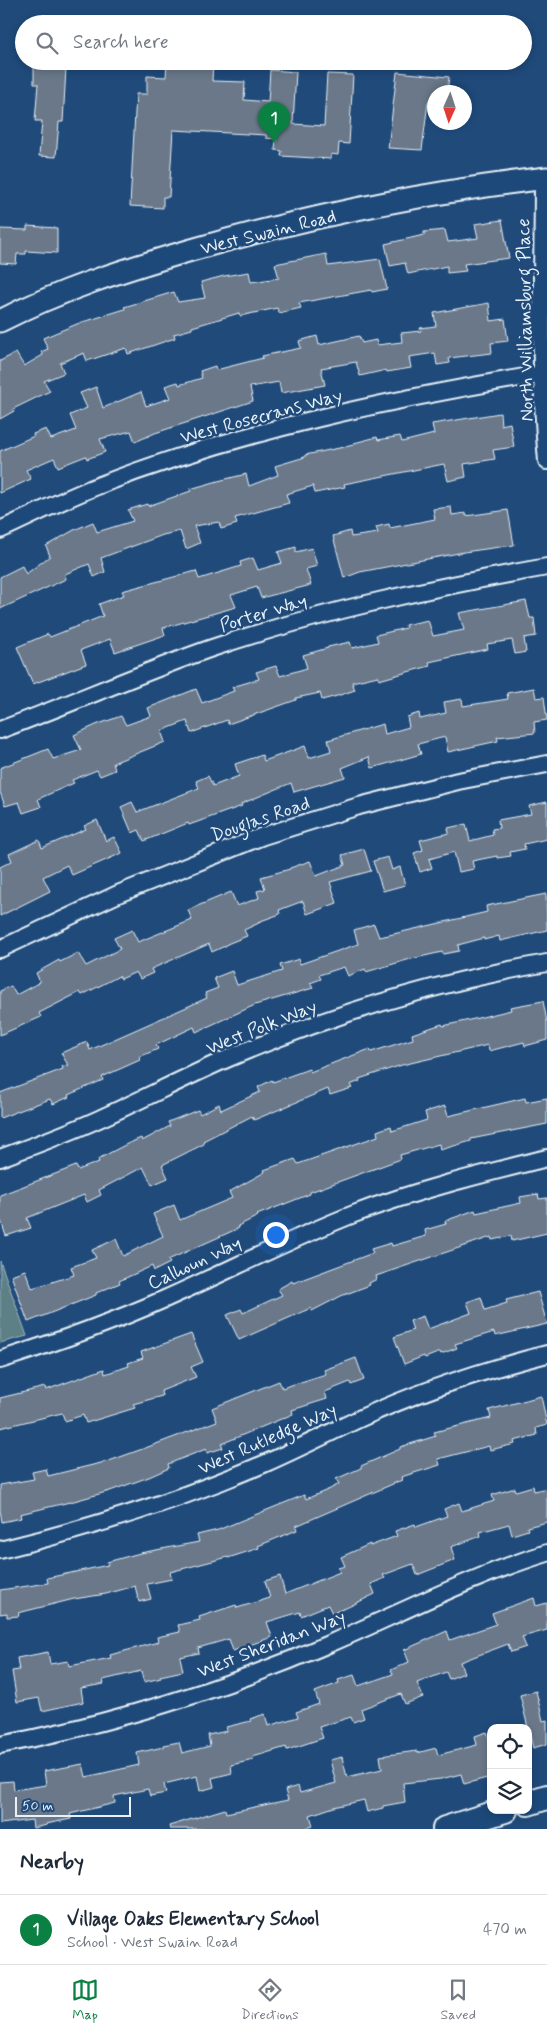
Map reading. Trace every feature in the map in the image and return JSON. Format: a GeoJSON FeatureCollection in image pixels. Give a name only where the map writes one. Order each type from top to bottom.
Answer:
{"type":"FeatureCollection","features":[{"type":"Feature","properties":{"kind":"main road"},"geometry":{"type":"LineString","coordinates":[[532,1802],[547,1797]]}},
{"type":"Feature","properties":{"kind":"main road"},"geometry":{"type":"LineString","coordinates":[[445,1829],[493,1814]]}},
{"type":"Feature","properties":{"kind":"street","name":"West Swain Road"},"geometry":{"type":"LineString","coordinates":[[0,321],[36,302],[99,278],[256,232],[329,215],[447,192],[545,179]]}},
{"type":"Feature","properties":{"kind":"street","name":"North Williamsburg Place"},"geometry":{"type":"LineString","coordinates":[[545,179],[541,298],[542,374],[547,461]]}},
{"type":"Feature","properties":{"kind":"street","name":"West Rosecrans Way"},"geometry":{"type":"LineString","coordinates":[[0,530],[99,485],[213,447],[295,424],[409,398],[542,374]]}},
{"type":"Feature","properties":{"kind":"street","name":"Porter Way"},"geometry":{"type":"LineString","coordinates":[[0,730],[154,669],[293,622],[460,582],[547,567]]}},
{"type":"Feature","properties":{"kind":"street","name":"Douglas Road"},"geometry":{"type":"LineString","coordinates":[[0,949],[126,890],[263,836],[359,806],[458,781],[547,764]]}},
{"type":"Feature","properties":{"kind":"street","name":"West Polk Way"},"geometry":{"type":"LineString","coordinates":[[0,1158],[99,1119],[229,1058],[298,1031],[372,1005],[438,987],[547,963]]}},
{"type":"Feature","properties":{"kind":"street","name":"Calhoun Way"},"geometry":{"type":"LineString","coordinates":[[0,1360],[85,1332],[131,1313],[281,1244],[355,1213],[451,1182],[547,1158]]}},
{"type":"Feature","properties":{"kind":"street","name":"West Rutledge Way"},"geometry":{"type":"LineString","coordinates":[[0,1550],[63,1535],[165,1503],[266,1463],[400,1402],[478,1374],[547,1354]]}},
{"type":"Feature","properties":{"kind":"street","name":"West Sheridan Way"},"geometry":{"type":"LineString","coordinates":[[0,1745],[81,1728],[155,1708],[247,1677],[331,1643],[466,1581],[547,1553]]}},
{"type":"Feature","properties":{"kind":"green space"},"geometry":{"type":"Polygon","coordinates":[[[0,1261],[27,1336],[0,1343],[0,1261]]]}},
{"type":"Feature","properties":{"kind":"building"},"geometry":{"type":"Polygon","coordinates":[[[34,70],[66,70],[63,122],[59,122],[56,157],[39,156],[42,121],[35,121],[38,84],[34,84],[34,70]]]}},
{"type":"Feature","properties":{"kind":"building"},"geometry":{"type":"Polygon","coordinates":[[[166,70],[213,70],[212,81],[245,82],[244,100],[268,102],[270,70],[296,72],[293,124],[324,126],[327,74],[353,75],[349,144],[339,143],[338,155],[331,154],[331,159],[281,156],[282,151],[275,150],[276,139],[266,138],[266,135],[173,130],[169,197],[163,197],[163,208],[130,206],[136,94],[147,94],[147,76],[166,77],[166,70]]]}},
{"type":"Feature","properties":{"kind":"building"},"geometry":{"type":"Polygon","coordinates":[[[397,72],[449,77],[448,85],[427,85],[427,110],[422,150],[388,148],[397,72]]]}},
{"type":"Feature","properties":{"kind":"building"},"geometry":{"type":"Polygon","coordinates":[[[502,220],[509,258],[464,264],[466,271],[447,273],[447,266],[408,274],[405,263],[390,266],[385,244],[424,235],[424,232],[445,230],[448,242],[478,238],[475,224],[502,220]]]}},
{"type":"Feature","properties":{"kind":"building"},"geometry":{"type":"Polygon","coordinates":[[[27,226],[57,228],[57,253],[26,251],[26,254],[17,254],[16,264],[0,263],[0,229],[27,230],[27,226]]]}},
{"type":"Feature","properties":{"kind":"building"},"geometry":{"type":"Polygon","coordinates":[[[326,254],[328,266],[380,259],[387,289],[372,292],[371,290],[299,303],[301,308],[279,313],[277,308],[240,316],[239,313],[192,327],[192,329],[174,334],[175,338],[128,354],[126,348],[87,361],[84,353],[60,363],[64,373],[44,381],[50,391],[13,409],[14,411],[0,419],[0,361],[16,353],[24,366],[43,355],[41,352],[48,349],[43,338],[77,324],[125,309],[124,307],[174,292],[178,302],[205,298],[201,282],[224,276],[249,272],[251,282],[279,278],[275,264],[326,254]]]}},
{"type":"Feature","properties":{"kind":"building"},"geometry":{"type":"Polygon","coordinates":[[[489,303],[491,321],[505,319],[508,341],[491,343],[492,353],[449,358],[450,363],[437,365],[435,353],[409,357],[411,368],[387,372],[386,370],[360,376],[356,362],[321,368],[325,385],[281,393],[279,382],[250,387],[253,401],[155,433],[135,442],[131,431],[100,439],[105,452],[87,459],[86,456],[58,467],[54,458],[26,470],[31,479],[0,493],[0,451],[46,429],[51,439],[76,430],[70,415],[87,408],[80,393],[96,387],[103,408],[141,392],[146,406],[170,398],[165,386],[178,382],[179,385],[202,378],[200,371],[215,366],[216,370],[263,358],[262,356],[301,348],[299,341],[317,336],[319,345],[359,336],[362,343],[376,340],[377,345],[402,342],[401,333],[421,331],[420,328],[436,326],[434,313],[489,303]]]}},
{"type":"Feature","properties":{"kind":"building"},"geometry":{"type":"Polygon","coordinates":[[[500,413],[501,425],[510,423],[514,447],[493,450],[495,459],[464,464],[466,477],[448,481],[444,464],[344,484],[345,487],[315,493],[313,486],[286,494],[289,503],[235,518],[237,524],[221,529],[219,522],[194,526],[200,543],[186,549],[180,531],[163,535],[101,558],[105,572],[94,577],[89,564],[65,574],[66,579],[0,609],[0,577],[22,566],[26,574],[50,556],[46,546],[74,530],[93,522],[97,532],[133,521],[128,510],[147,504],[148,506],[191,491],[190,489],[246,474],[249,486],[278,475],[275,466],[305,457],[305,455],[354,445],[354,443],[377,437],[378,440],[400,436],[402,442],[434,434],[432,424],[500,413]]]}},
{"type":"Feature","properties":{"kind":"building"},"geometry":{"type":"Polygon","coordinates":[[[451,507],[452,515],[466,513],[466,516],[508,510],[514,545],[464,552],[360,572],[344,578],[333,536],[350,531],[351,537],[378,533],[376,527],[389,524],[390,528],[435,519],[433,509],[451,507]]]}},
{"type":"Feature","properties":{"kind":"building"},"geometry":{"type":"Polygon","coordinates":[[[296,547],[296,552],[312,548],[317,566],[306,569],[311,585],[261,598],[257,587],[231,595],[236,607],[163,628],[165,635],[115,652],[110,639],[81,650],[86,664],[33,684],[17,647],[48,634],[50,637],[103,616],[99,604],[124,595],[122,591],[196,571],[199,579],[241,566],[240,562],[253,558],[258,570],[282,563],[278,552],[296,547]]]}},
{"type":"Feature","properties":{"kind":"building"},"geometry":{"type":"Polygon","coordinates":[[[526,601],[530,618],[534,618],[536,636],[524,638],[526,652],[515,654],[512,640],[487,644],[488,649],[429,662],[430,666],[379,680],[378,676],[352,682],[355,690],[322,700],[320,693],[296,698],[296,700],[228,724],[227,720],[191,733],[187,721],[161,731],[165,742],[113,763],[115,770],[100,776],[97,770],[72,780],[74,783],[38,799],[41,807],[23,813],[19,802],[5,806],[0,792],[0,768],[48,749],[53,759],[81,750],[74,735],[96,725],[121,716],[126,725],[151,716],[148,708],[196,689],[202,703],[234,691],[232,687],[259,679],[256,672],[276,666],[280,676],[307,668],[303,655],[350,642],[352,648],[378,642],[376,635],[406,628],[405,625],[428,620],[433,636],[464,630],[459,613],[526,601]]]}},
{"type":"Feature","properties":{"kind":"building"},"geometry":{"type":"Polygon","coordinates":[[[534,688],[536,698],[544,697],[547,720],[534,722],[535,733],[497,737],[498,741],[448,752],[445,737],[418,744],[421,754],[372,768],[369,757],[342,768],[345,777],[294,792],[291,783],[241,804],[242,806],[189,825],[188,823],[144,841],[139,830],[132,833],[121,807],[132,802],[137,812],[199,788],[196,781],[208,776],[213,786],[239,776],[235,764],[262,755],[264,761],[305,746],[309,758],[331,751],[328,740],[383,724],[385,734],[409,727],[407,717],[419,713],[420,719],[446,713],[444,702],[462,699],[463,706],[508,699],[507,693],[534,688]]]}},
{"type":"Feature","properties":{"kind":"building"},"geometry":{"type":"Polygon","coordinates":[[[547,802],[547,839],[524,844],[525,849],[510,852],[511,856],[497,858],[497,856],[472,861],[474,869],[459,872],[454,852],[429,859],[432,868],[420,872],[414,853],[423,850],[420,840],[449,833],[448,828],[466,824],[470,841],[493,835],[492,829],[499,828],[498,820],[531,814],[529,806],[547,802]]]}},
{"type":"Feature","properties":{"kind":"building"},"geometry":{"type":"Polygon","coordinates":[[[97,820],[106,841],[114,837],[122,853],[72,875],[67,865],[43,877],[50,891],[0,916],[0,867],[12,861],[9,854],[39,840],[42,848],[86,829],[84,826],[97,820]]]}},
{"type":"Feature","properties":{"kind":"building"},"geometry":{"type":"Polygon","coordinates":[[[364,849],[371,871],[330,882],[337,903],[307,914],[303,901],[279,910],[280,914],[258,922],[244,930],[247,936],[212,952],[209,944],[151,969],[153,973],[140,979],[136,972],[121,979],[119,976],[82,995],[80,992],[39,1013],[41,1017],[0,1035],[0,991],[11,986],[16,995],[40,982],[36,973],[59,960],[60,962],[78,953],[86,966],[120,949],[114,938],[132,930],[138,942],[192,920],[188,910],[231,892],[237,906],[259,898],[257,891],[265,889],[261,877],[310,861],[316,876],[345,865],[342,855],[364,849]]]}},
{"type":"Feature","properties":{"kind":"building"},"geometry":{"type":"Polygon","coordinates":[[[388,857],[392,870],[400,867],[405,885],[383,891],[373,861],[388,857]]]}},
{"type":"Feature","properties":{"kind":"building"},"geometry":{"type":"Polygon","coordinates":[[[546,894],[547,930],[500,941],[499,936],[484,940],[484,938],[458,945],[459,951],[443,954],[442,952],[366,972],[365,969],[348,976],[344,967],[319,975],[321,979],[310,983],[313,988],[255,1005],[196,1032],[194,1027],[156,1045],[158,1049],[139,1057],[140,1060],[102,1077],[103,1080],[68,1095],[69,1097],[53,1104],[50,1099],[0,1118],[0,1093],[63,1069],[62,1066],[68,1065],[61,1053],[87,1042],[90,1050],[207,998],[205,993],[218,988],[214,978],[232,971],[237,985],[282,971],[280,965],[299,959],[300,964],[358,944],[354,930],[374,924],[379,937],[487,912],[486,906],[546,894]]]}},
{"type":"Feature","properties":{"kind":"building"},"geometry":{"type":"Polygon","coordinates":[[[543,1001],[547,1022],[547,1040],[525,1046],[524,1042],[489,1051],[488,1045],[402,1065],[359,1079],[360,1081],[350,1085],[352,1088],[330,1095],[328,1089],[254,1120],[252,1116],[203,1141],[204,1144],[162,1165],[168,1178],[152,1185],[143,1167],[99,1190],[101,1195],[87,1202],[84,1195],[27,1218],[31,1228],[6,1236],[0,1218],[0,1195],[76,1166],[78,1170],[99,1162],[98,1159],[127,1144],[141,1138],[142,1141],[170,1126],[168,1122],[198,1110],[200,1114],[219,1104],[221,1110],[260,1092],[258,1087],[272,1080],[273,1082],[309,1069],[310,1072],[370,1049],[371,1052],[413,1039],[412,1034],[442,1024],[443,1026],[474,1019],[511,1010],[510,1007],[543,1001]]]}},
{"type":"Feature","properties":{"kind":"building"},"geometry":{"type":"Polygon","coordinates":[[[525,1098],[526,1102],[547,1098],[547,1124],[471,1139],[471,1141],[440,1150],[439,1144],[400,1155],[401,1159],[310,1192],[310,1194],[257,1215],[238,1226],[239,1228],[168,1260],[170,1263],[154,1271],[152,1266],[119,1281],[120,1283],[96,1293],[96,1295],[28,1322],[11,1275],[25,1270],[32,1288],[74,1275],[71,1267],[96,1258],[92,1250],[116,1239],[123,1256],[163,1236],[153,1214],[174,1205],[180,1220],[232,1198],[229,1192],[265,1172],[264,1170],[295,1159],[298,1164],[378,1136],[377,1131],[391,1126],[392,1131],[427,1120],[425,1112],[445,1106],[448,1116],[525,1098]]]}},
{"type":"Feature","properties":{"kind":"building"},"geometry":{"type":"Polygon","coordinates":[[[538,1194],[539,1199],[547,1198],[547,1233],[512,1241],[511,1236],[492,1240],[491,1237],[376,1276],[377,1279],[369,1283],[370,1285],[341,1296],[312,1311],[311,1308],[239,1340],[227,1315],[241,1309],[243,1313],[282,1295],[278,1289],[292,1281],[293,1283],[373,1253],[371,1249],[391,1243],[392,1246],[426,1236],[425,1230],[446,1224],[445,1221],[475,1210],[476,1213],[521,1203],[520,1197],[538,1194]]]}},
{"type":"Feature","properties":{"kind":"building"},"geometry":{"type":"Polygon","coordinates":[[[538,1292],[547,1324],[495,1336],[494,1332],[455,1344],[457,1348],[441,1354],[440,1352],[425,1358],[424,1356],[404,1364],[394,1337],[413,1330],[410,1321],[423,1316],[428,1329],[471,1313],[467,1302],[481,1297],[485,1310],[507,1303],[506,1300],[538,1292]]]}},
{"type":"Feature","properties":{"kind":"building"},"geometry":{"type":"Polygon","coordinates":[[[191,1334],[203,1362],[191,1367],[196,1377],[161,1391],[162,1396],[133,1404],[135,1408],[86,1423],[83,1415],[65,1421],[62,1413],[0,1428],[0,1398],[45,1387],[46,1390],[104,1369],[105,1374],[129,1366],[128,1363],[143,1358],[141,1352],[191,1334]]]}},
{"type":"Feature","properties":{"kind":"building"},"geometry":{"type":"Polygon","coordinates":[[[356,1358],[364,1380],[351,1385],[350,1382],[325,1392],[327,1399],[292,1410],[293,1414],[221,1444],[223,1448],[207,1453],[206,1449],[168,1464],[169,1468],[149,1477],[110,1491],[20,1514],[21,1518],[2,1522],[0,1485],[34,1479],[32,1472],[46,1469],[48,1476],[109,1461],[217,1421],[212,1408],[279,1381],[282,1388],[326,1374],[324,1370],[356,1358]]]}},
{"type":"Feature","properties":{"kind":"building"},"geometry":{"type":"Polygon","coordinates":[[[541,1396],[547,1425],[536,1428],[537,1435],[514,1441],[515,1444],[490,1450],[489,1446],[438,1459],[440,1465],[401,1477],[402,1480],[296,1526],[297,1530],[258,1546],[259,1548],[228,1558],[170,1572],[172,1579],[147,1584],[151,1599],[139,1602],[135,1586],[18,1613],[19,1616],[7,1617],[7,1613],[0,1614],[0,1590],[48,1583],[47,1578],[108,1565],[107,1562],[140,1553],[199,1542],[197,1535],[218,1530],[304,1495],[306,1499],[330,1489],[339,1484],[336,1479],[400,1449],[400,1447],[436,1436],[434,1432],[491,1418],[489,1410],[541,1396]]]}},
{"type":"Feature","properties":{"kind":"building"},"geometry":{"type":"Polygon","coordinates":[[[533,1486],[534,1491],[547,1488],[547,1522],[527,1527],[528,1530],[512,1535],[509,1524],[480,1532],[481,1536],[451,1547],[455,1560],[417,1575],[413,1564],[383,1575],[385,1578],[371,1584],[375,1594],[346,1608],[332,1613],[328,1605],[301,1616],[300,1612],[267,1622],[272,1637],[233,1651],[229,1639],[198,1648],[199,1653],[180,1657],[183,1671],[160,1676],[161,1678],[144,1682],[141,1671],[103,1680],[104,1684],[81,1688],[83,1702],[42,1711],[39,1698],[17,1702],[12,1671],[19,1670],[17,1658],[48,1652],[50,1664],[68,1661],[69,1666],[111,1658],[110,1655],[158,1642],[157,1637],[180,1632],[178,1625],[200,1620],[199,1617],[236,1605],[237,1608],[270,1598],[265,1581],[280,1576],[285,1594],[340,1572],[338,1568],[345,1566],[341,1557],[370,1544],[370,1546],[397,1536],[395,1531],[415,1524],[416,1527],[447,1516],[444,1509],[459,1503],[462,1511],[494,1501],[492,1495],[515,1488],[516,1491],[533,1486]]]}},
{"type":"Feature","properties":{"kind":"building"},"geometry":{"type":"Polygon","coordinates":[[[534,1598],[536,1606],[547,1603],[547,1630],[522,1637],[526,1647],[511,1652],[508,1644],[460,1662],[464,1673],[449,1679],[446,1672],[417,1683],[423,1697],[405,1704],[401,1694],[361,1709],[364,1718],[353,1722],[351,1717],[319,1727],[323,1738],[287,1750],[286,1747],[253,1757],[254,1760],[231,1765],[232,1773],[212,1778],[214,1787],[200,1791],[197,1776],[164,1784],[166,1793],[150,1796],[148,1789],[114,1796],[115,1803],[70,1814],[71,1819],[47,1825],[33,1828],[32,1820],[0,1824],[0,1782],[13,1781],[14,1790],[46,1785],[44,1771],[83,1764],[86,1777],[139,1765],[137,1753],[163,1747],[163,1745],[179,1742],[182,1753],[210,1746],[208,1735],[227,1731],[226,1727],[251,1721],[250,1719],[265,1714],[268,1726],[298,1717],[296,1712],[319,1704],[315,1692],[339,1683],[338,1680],[354,1675],[358,1686],[393,1674],[391,1670],[409,1662],[404,1650],[447,1631],[450,1640],[496,1624],[492,1613],[534,1598]]]}},
{"type":"Feature","properties":{"kind":"building"},"geometry":{"type":"Polygon","coordinates":[[[536,1691],[543,1721],[547,1720],[547,1744],[533,1748],[532,1724],[527,1724],[520,1695],[536,1691]]]}},
{"type":"Feature","properties":{"kind":"building"},"geometry":{"type":"Polygon","coordinates":[[[487,1732],[487,1778],[464,1784],[461,1774],[441,1779],[403,1783],[405,1802],[383,1806],[383,1808],[367,1812],[364,1800],[334,1807],[310,1815],[313,1826],[303,1829],[170,1829],[169,1826],[225,1809],[226,1813],[288,1800],[285,1790],[298,1786],[300,1793],[336,1783],[330,1760],[342,1757],[347,1777],[382,1769],[380,1756],[417,1751],[417,1753],[436,1748],[438,1755],[477,1745],[475,1736],[487,1732]]]}},
{"type":"Feature","properties":{"kind":"place","name":"Village Oaks Elementary School"},"geometry":{"type":"Point","coordinates":[274,143]}}]}
